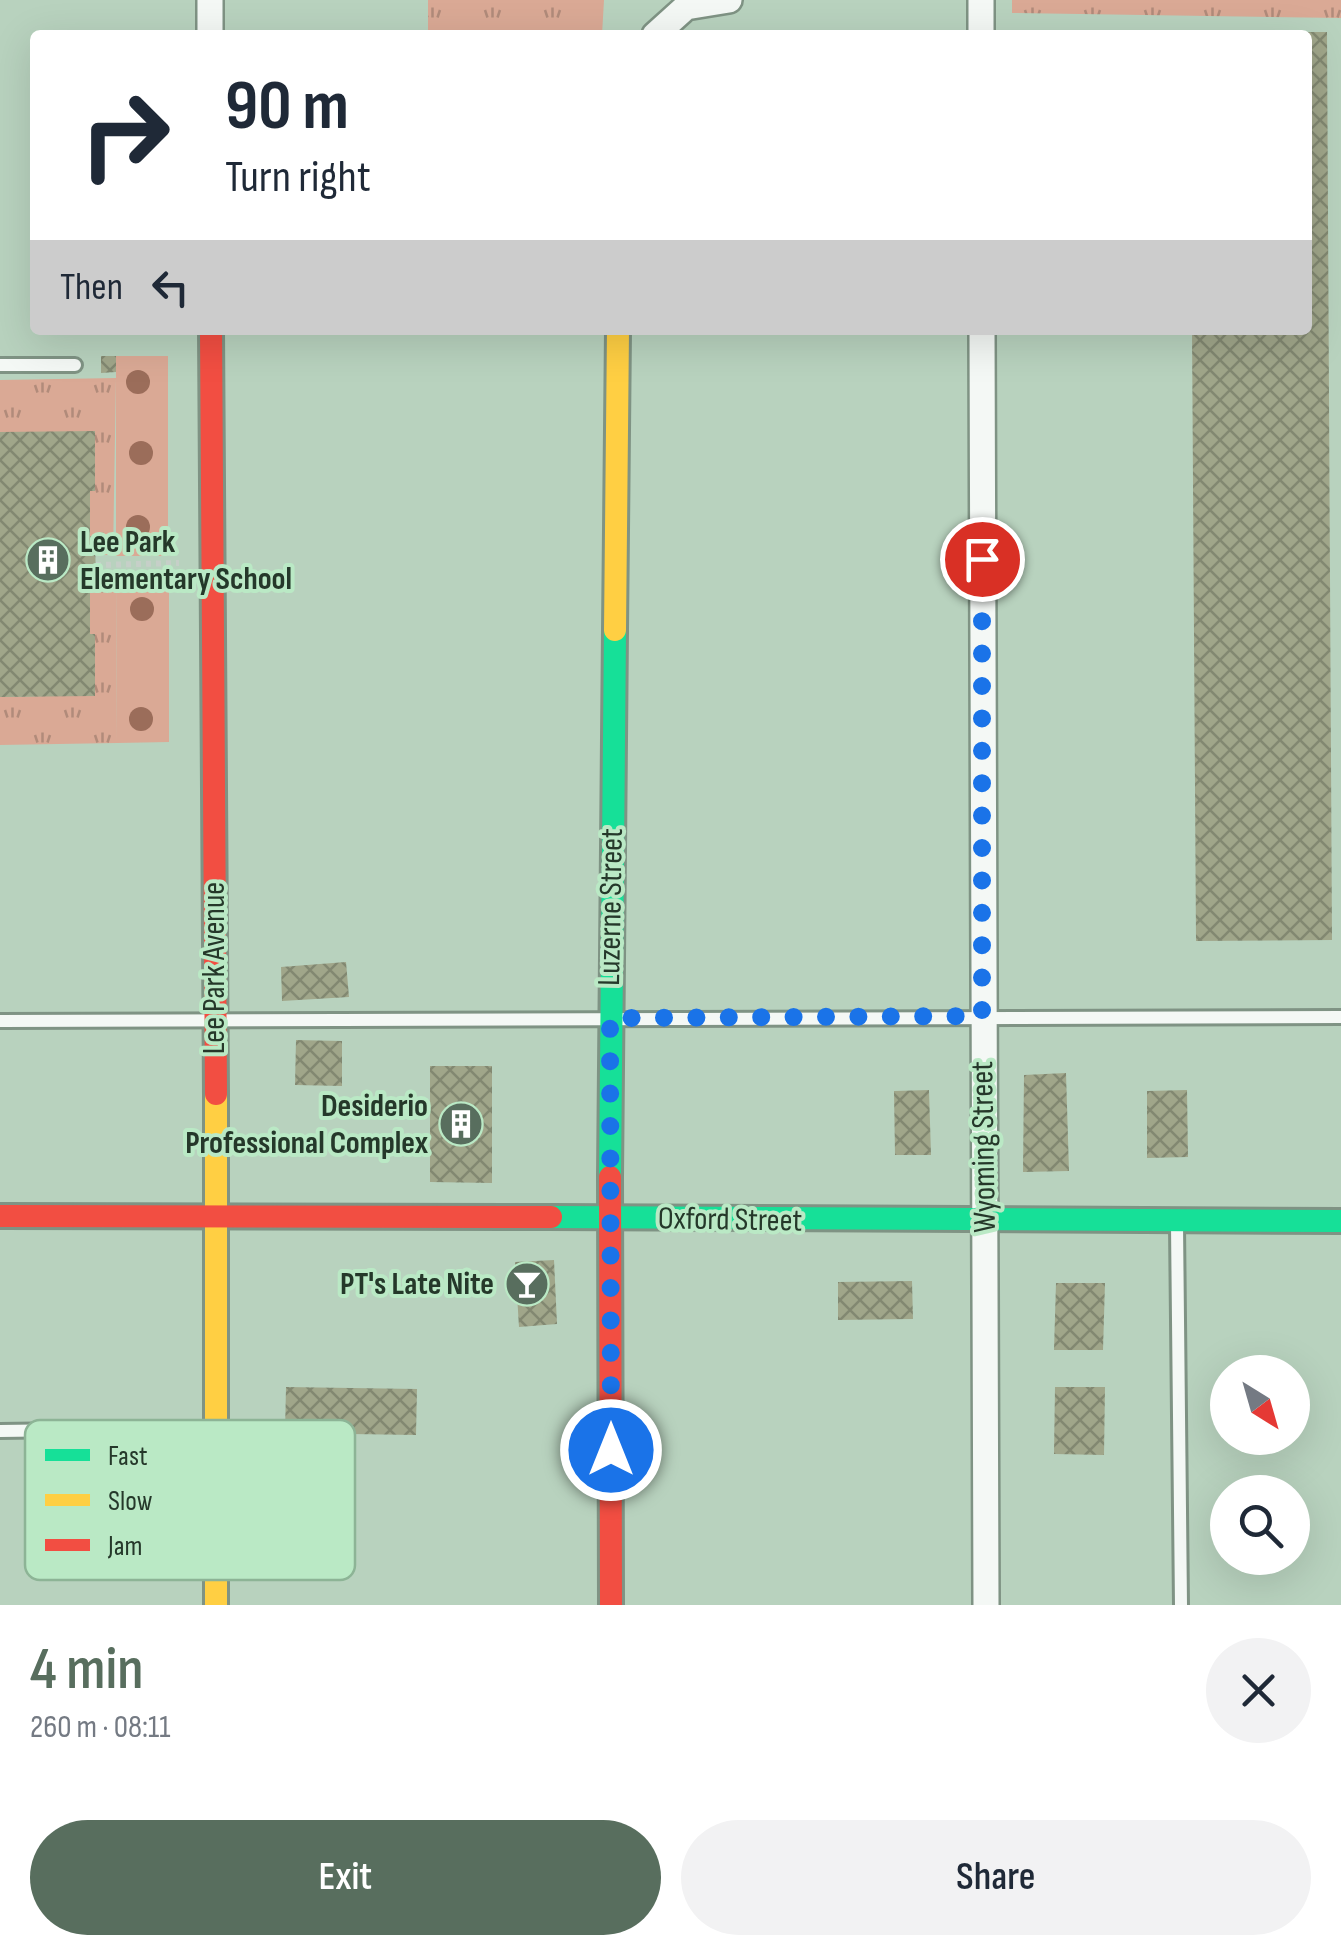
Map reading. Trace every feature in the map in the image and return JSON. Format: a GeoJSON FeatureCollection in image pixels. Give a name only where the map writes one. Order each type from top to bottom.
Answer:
{"type":"FeatureCollection","features":[{"type":"Feature","properties":{"kind":"street"},"geometry":{"type":"LineString","coordinates":[[210,0],[210,30]]}},
{"type":"Feature","properties":{"kind":"street"},"geometry":{"type":"LineString","coordinates":[[661,30],[686,7],[729,0]]}},
{"type":"Feature","properties":{"kind":"street"},"geometry":{"type":"LineString","coordinates":[[981,0],[981,30]]}},
{"type":"Feature","properties":{"kind":"street","name":"Lee Park Avenue"},"geometry":{"type":"LineString","coordinates":[[211,335],[218,1214],[214,1420]]}},
{"type":"Feature","properties":{"kind":"street","name":"Luzerne Street"},"geometry":{"type":"LineString","coordinates":[[612,1605],[610,1018],[618,335]]}},
{"type":"Feature","properties":{"kind":"street","name":"Wyoming Street"},"geometry":{"type":"LineString","coordinates":[[982,335],[986,1605]]}},
{"type":"Feature","properties":{"kind":"street","name":"Oxford Street"},"geometry":{"type":"LineString","coordinates":[[0,1216],[218,1214],[985,1223],[1341,1221]]}},
{"type":"Feature","properties":{"kind":"street","name":"Lee Park Avenue"},"geometry":{"type":"LineString","coordinates":[[216,1580],[216,1605]]}},
{"type":"Feature","properties":{"kind":"lane"},"geometry":{"type":"LineString","coordinates":[[0,364],[75,365]]}},
{"type":"Feature","properties":{"kind":"lane"},"geometry":{"type":"LineString","coordinates":[[0,1020],[1341,1017]]}},
{"type":"Feature","properties":{"kind":"lane"},"geometry":{"type":"LineString","coordinates":[[1178,1222],[1181,1605]]}},
{"type":"Feature","properties":{"kind":"lane"},"geometry":{"type":"LineString","coordinates":[[0,1430],[25,1430]]}},
{"type":"Feature","properties":{"kind":"path"},"geometry":{"type":"LineString","coordinates":[[96,565],[178,563]]}},
{"type":"Feature","properties":{"kind":"green space"},"geometry":{"type":"Polygon","coordinates":[[[428,0],[604,0],[602,30],[428,30],[428,0]]]}},
{"type":"Feature","properties":{"kind":"green space"},"geometry":{"type":"Polygon","coordinates":[[[1012,0],[1341,0],[1341,18],[1012,13],[1012,0]]]}},
{"type":"Feature","properties":{"kind":"green space"},"geometry":{"type":"Polygon","coordinates":[[[116,356],[168,356],[168,556],[116,556],[116,356]]]}},
{"type":"Feature","properties":{"kind":"green space"},"geometry":{"type":"Polygon","coordinates":[[[116,378],[113,555],[96,555],[95,536],[90,536],[90,491],[94,491],[0,432],[0,380],[116,378]]]}},
{"type":"Feature","properties":{"kind":"green space"},"geometry":{"type":"Polygon","coordinates":[[[169,573],[169,742],[117,743],[116,574],[169,573]]]}},
{"type":"Feature","properties":{"kind":"green space"},"geometry":{"type":"Polygon","coordinates":[[[116,574],[117,743],[0,745],[0,697],[95,695],[90,585],[96,585],[96,575],[116,574]]]}},
{"type":"Feature","properties":{"kind":"building"},"geometry":{"type":"Polygon","coordinates":[[[1312,32],[1327,32],[1332,940],[1196,941],[1192,335],[1312,335],[1312,32]]]}},
{"type":"Feature","properties":{"kind":"building"},"geometry":{"type":"Polygon","coordinates":[[[101,356],[116,356],[116,372],[101,373],[101,356]]]}},
{"type":"Feature","properties":{"kind":"building","name":"Lee Park Elementary School"},"geometry":{"type":"Polygon","coordinates":[[[95,431],[90,536],[95,536],[96,585],[90,585],[90,634],[95,634],[95,696],[0,697],[0,432],[95,431]]]}},
{"type":"Feature","properties":{"kind":"building"},"geometry":{"type":"Polygon","coordinates":[[[346,962],[349,997],[282,1001],[281,967],[346,962]]]}},
{"type":"Feature","properties":{"kind":"building"},"geometry":{"type":"Polygon","coordinates":[[[296,1040],[342,1041],[342,1086],[295,1085],[296,1040]]]}},
{"type":"Feature","properties":{"kind":"building","name":"Desiderio Professional Complex"},"geometry":{"type":"Polygon","coordinates":[[[430,1066],[492,1066],[492,1183],[430,1182],[430,1066]]]}},
{"type":"Feature","properties":{"kind":"building"},"geometry":{"type":"Polygon","coordinates":[[[1066,1073],[1069,1171],[1023,1172],[1024,1075],[1066,1073]]]}},
{"type":"Feature","properties":{"kind":"building"},"geometry":{"type":"Polygon","coordinates":[[[929,1090],[931,1155],[895,1155],[894,1091],[929,1090]]]}},
{"type":"Feature","properties":{"kind":"building"},"geometry":{"type":"Polygon","coordinates":[[[1187,1090],[1188,1157],[1147,1158],[1147,1091],[1187,1090]]]}},
{"type":"Feature","properties":{"kind":"building"},"geometry":{"type":"Polygon","coordinates":[[[554,1260],[557,1324],[519,1327],[515,1262],[554,1260]]]}},
{"type":"Feature","properties":{"kind":"building"},"geometry":{"type":"Polygon","coordinates":[[[912,1281],[913,1319],[838,1320],[838,1282],[912,1281]]]}},
{"type":"Feature","properties":{"kind":"building"},"geometry":{"type":"Polygon","coordinates":[[[1056,1283],[1105,1283],[1103,1350],[1054,1350],[1056,1283]]]}},
{"type":"Feature","properties":{"kind":"building"},"geometry":{"type":"Polygon","coordinates":[[[286,1387],[417,1389],[416,1435],[355,1434],[355,1420],[285,1420],[286,1387]]]}},
{"type":"Feature","properties":{"kind":"building"},"geometry":{"type":"Polygon","coordinates":[[[1055,1387],[1105,1387],[1104,1455],[1054,1454],[1055,1387]]]}},
{"type":"Feature","properties":{"kind":"traffic: fast"},"geometry":{"type":"LineString","coordinates":[[610,1177],[615,630]]}},
{"type":"Feature","properties":{"kind":"traffic: fast"},"geometry":{"type":"LineString","coordinates":[[551,1217],[1341,1221]]}},
{"type":"Feature","properties":{"kind":"traffic: slow"},"geometry":{"type":"LineString","coordinates":[[615,630],[618,335]]}},
{"type":"Feature","properties":{"kind":"traffic: slow"},"geometry":{"type":"LineString","coordinates":[[216,1094],[216,1420]]}},
{"type":"Feature","properties":{"kind":"traffic: slow"},"geometry":{"type":"LineString","coordinates":[[216,1580],[216,1605]]}},
{"type":"Feature","properties":{"kind":"traffic: jam"},"geometry":{"type":"LineString","coordinates":[[211,335],[216,1094]]}},
{"type":"Feature","properties":{"kind":"traffic: jam"},"geometry":{"type":"LineString","coordinates":[[610,1177],[611,1605]]}},
{"type":"Feature","properties":{"kind":"traffic: jam"},"geometry":{"type":"LineString","coordinates":[[0,1216],[551,1217]]}},
{"type":"Feature","properties":{"kind":"place","name":"Lee Park Elementary School"},"geometry":{"type":"Point","coordinates":[48,560]}},
{"type":"Feature","properties":{"kind":"place","name":"Desiderio Professional Complex"},"geometry":{"type":"Point","coordinates":[461,1124]}},
{"type":"Feature","properties":{"kind":"place","name":"PT's Late Nite"},"geometry":{"type":"Point","coordinates":[527,1284]}},
{"type":"Feature","properties":{"kind":"route"},"geometry":{"type":"LineString","coordinates":[[611,1450],[610,1018],[982,1016],[982,559]]}}]}
